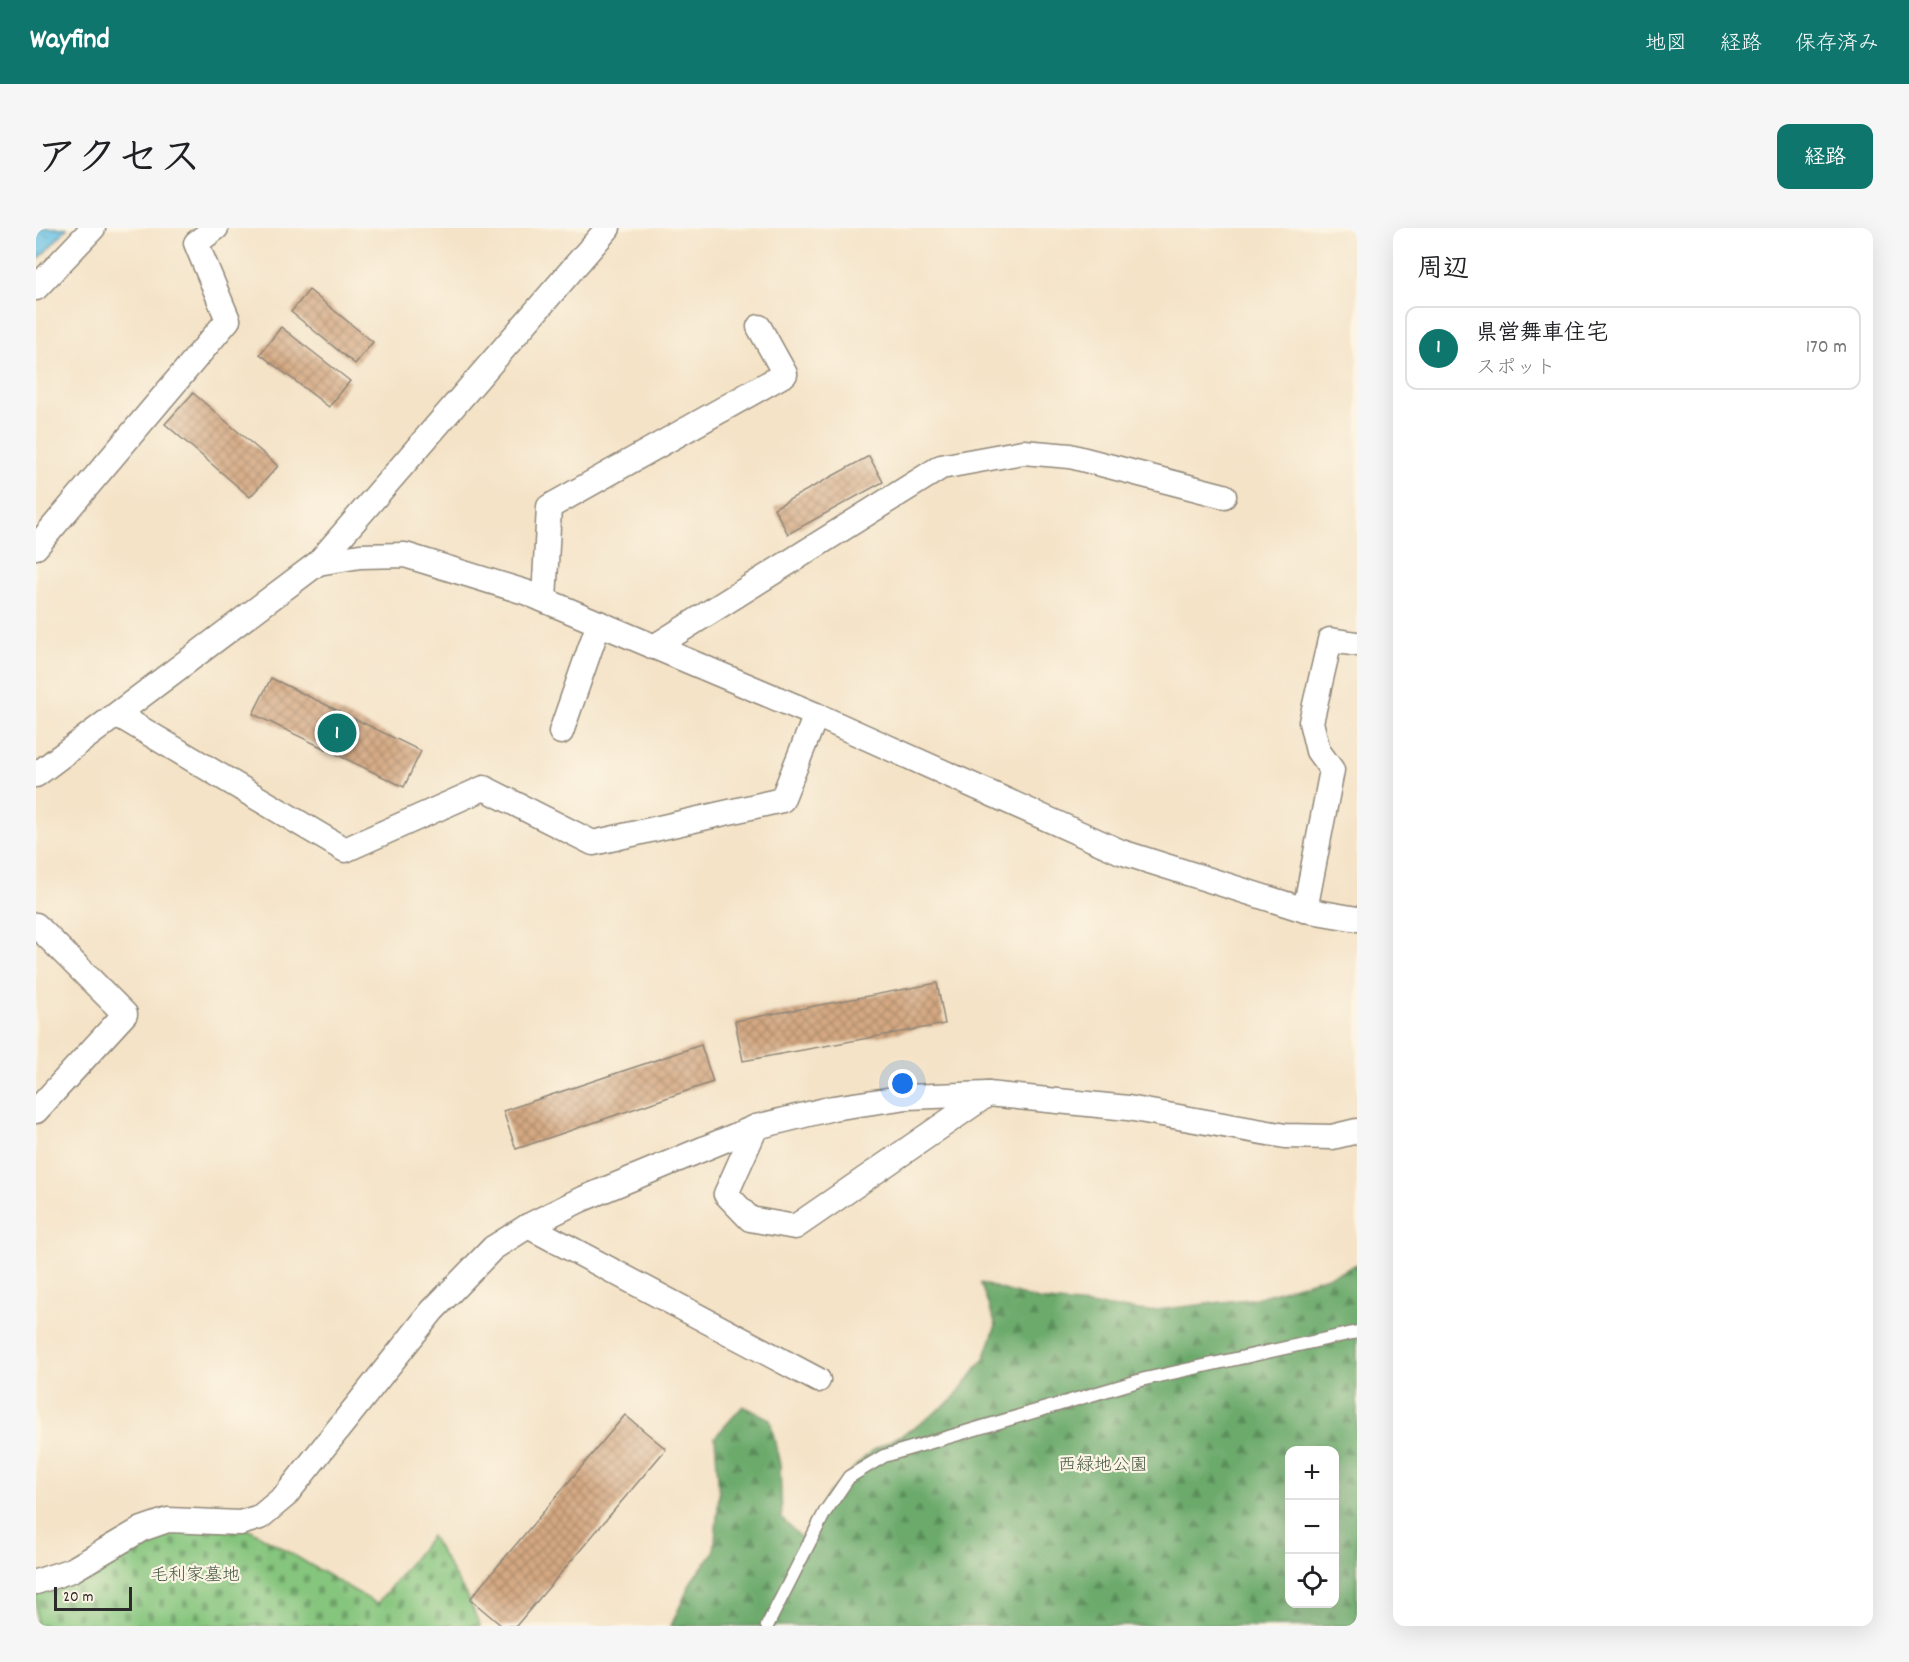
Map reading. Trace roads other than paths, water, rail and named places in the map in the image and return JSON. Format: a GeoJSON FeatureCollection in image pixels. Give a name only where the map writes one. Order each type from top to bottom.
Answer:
{"type":"FeatureCollection","features":[{"type":"Feature","properties":{"kind":"street"},"geometry":{"type":"LineString","coordinates":[[36,288],[93,228]]}},
{"type":"Feature","properties":{"kind":"street"},"geometry":{"type":"LineString","coordinates":[[36,547],[228,320],[195,243],[216,228]]}},
{"type":"Feature","properties":{"kind":"street"},"geometry":{"type":"LineString","coordinates":[[36,775],[318,563],[608,228]]}},
{"type":"Feature","properties":{"kind":"street"},"geometry":{"type":"LineString","coordinates":[[544,600],[549,507],[785,374],[759,327]]}},
{"type":"Feature","properties":{"kind":"street"},"geometry":{"type":"LineString","coordinates":[[654,647],[941,467],[1023,452],[1070,456],[1224,496]]}},
{"type":"Feature","properties":{"kind":"street"},"geometry":{"type":"LineString","coordinates":[[318,563],[360,556],[405,555],[544,600],[816,715],[1121,852],[1305,910],[1357,919]]}},
{"type":"Feature","properties":{"kind":"street"},"geometry":{"type":"LineString","coordinates":[[561,732],[599,623]]}},
{"type":"Feature","properties":{"kind":"street"},"geometry":{"type":"LineString","coordinates":[[1305,910],[1332,770],[1318,752],[1311,722],[1330,640],[1357,644]]}},
{"type":"Feature","properties":{"kind":"street"},"geometry":{"type":"LineString","coordinates":[[118,715],[345,850],[484,788],[593,843],[782,800],[816,715]]}},
{"type":"Feature","properties":{"kind":"street"},"geometry":{"type":"LineString","coordinates":[[36,925],[125,1014],[36,1112]]}},
{"type":"Feature","properties":{"kind":"street"},"geometry":{"type":"LineString","coordinates":[[756,1127],[726,1194],[750,1219],[795,1227],[988,1094]]}},
{"type":"Feature","properties":{"kind":"street"},"geometry":{"type":"LineString","coordinates":[[36,1582],[72,1570],[141,1529],[168,1520],[240,1523],[260,1517],[285,1496],[432,1311],[493,1248],[528,1226],[580,1200],[756,1127],[833,1108],[907,1097],[988,1094],[1128,1108],[1285,1136],[1332,1137],[1357,1131]]}},
{"type":"Feature","properties":{"kind":"street"},"geometry":{"type":"LineString","coordinates":[[528,1226],[818,1380]]}},
{"type":"Feature","properties":{"kind":"lane"},"geometry":{"type":"LineString","coordinates":[[766,1626],[825,1512],[849,1477],[884,1456],[1145,1379],[1357,1332]]}},
{"type":"Feature","properties":{"kind":"water"},"geometry":{"type":"Polygon","coordinates":[[[36,228],[67,228],[36,262],[36,228]]]}},
{"type":"Feature","properties":{"kind":"place","name":"県営舞車住宅"},"geometry":{"type":"Point","coordinates":[337,733]}},
{"type":"Feature","properties":{"kind":"park label","name":"西緑地公園"},"geometry":{"type":"Point","coordinates":[1103,1466]}},
{"type":"Feature","properties":{"kind":"park label","name":"毛利家墓地"},"geometry":{"type":"Point","coordinates":[195,1576]}}]}
